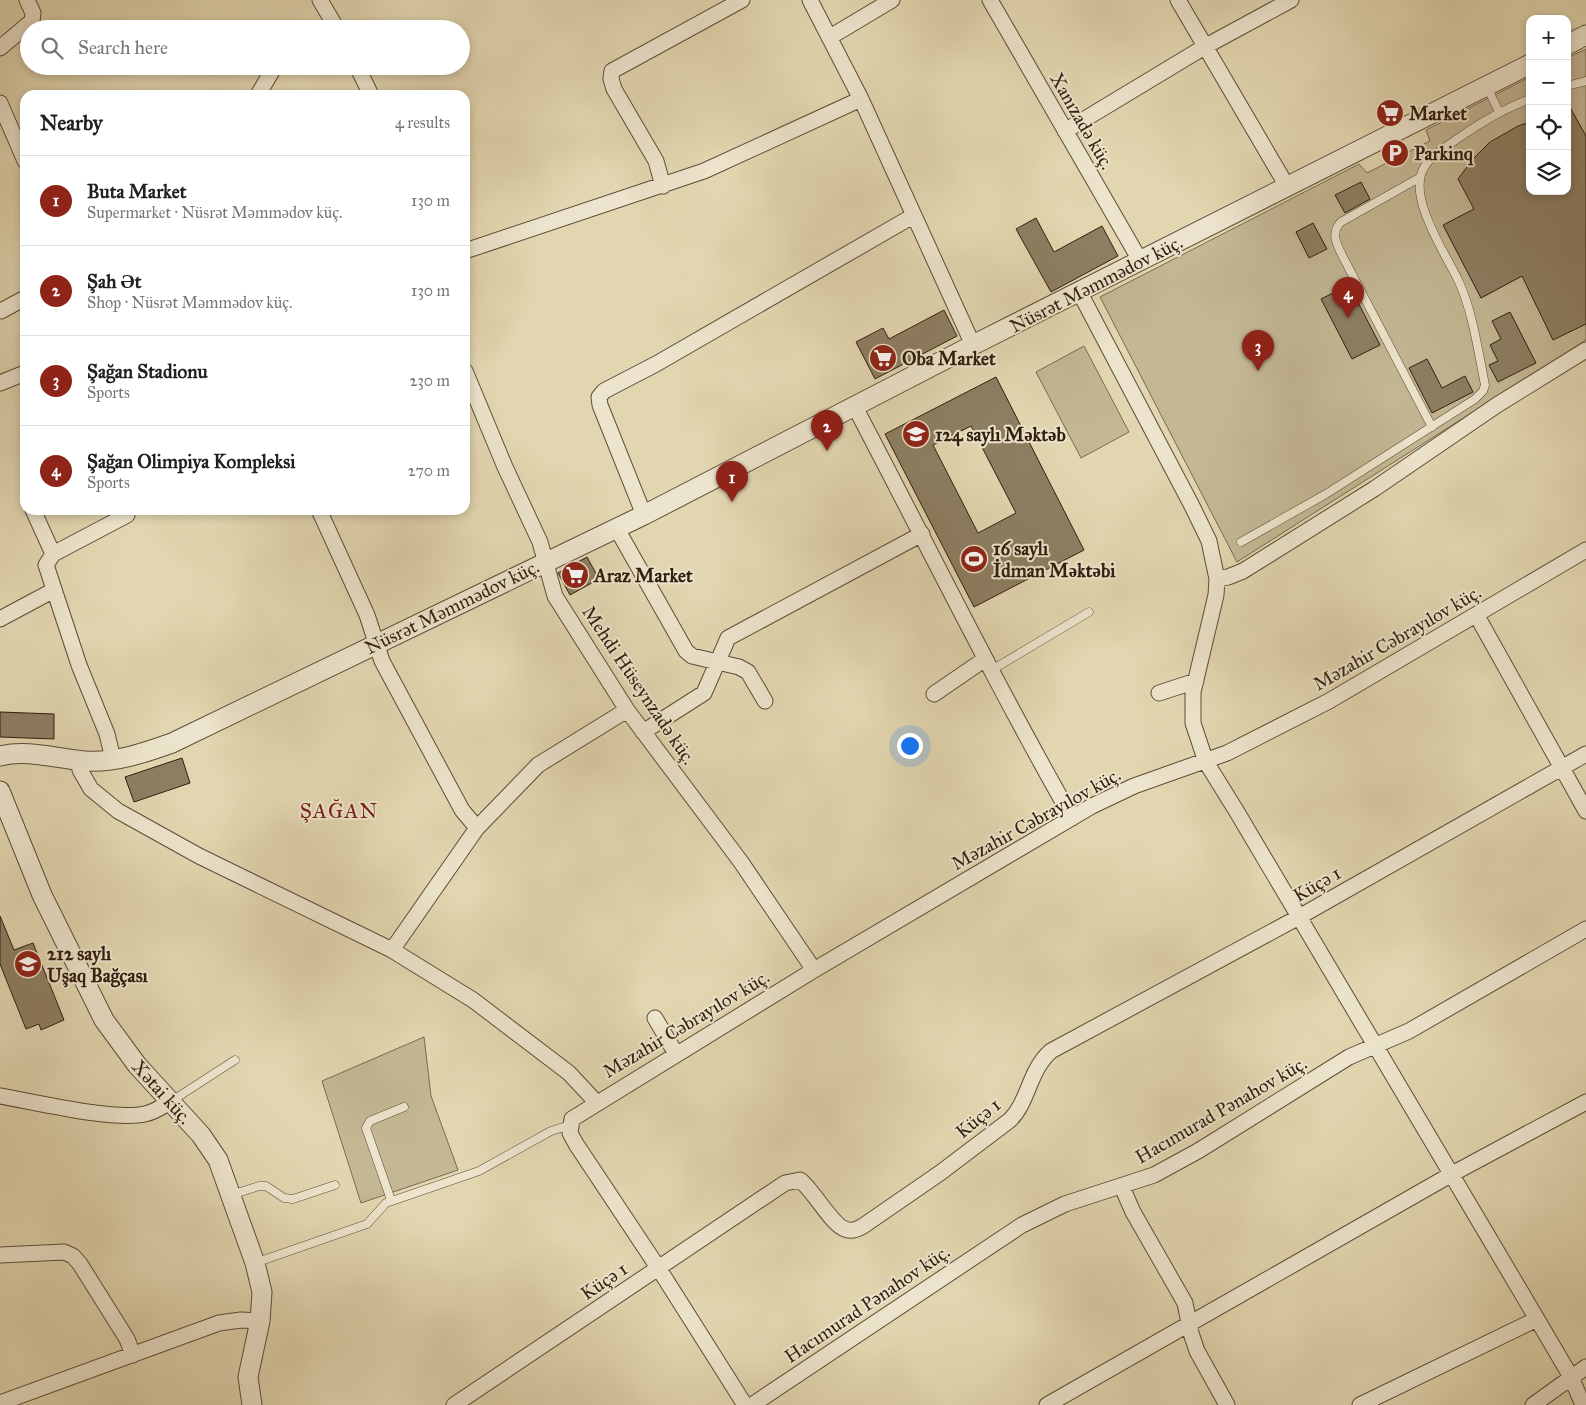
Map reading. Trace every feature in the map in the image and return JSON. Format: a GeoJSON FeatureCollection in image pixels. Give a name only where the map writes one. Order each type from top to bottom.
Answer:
{"type":"FeatureCollection","features":[{"type":"Feature","properties":{"kind":"street"},"geometry":{"type":"LineString","coordinates":[[27,0],[33,13],[32,20]]}},
{"type":"Feature","properties":{"kind":"street"},"geometry":{"type":"LineString","coordinates":[[320,0],[332,20]]}},
{"type":"Feature","properties":{"kind":"street"},"geometry":{"type":"LineString","coordinates":[[662,186],[656,161],[614,89],[611,80],[612,72],[617,67],[742,0]]}},
{"type":"Feature","properties":{"kind":"street"},"geometry":{"type":"LineString","coordinates":[[810,0],[861,99],[973,345]]}},
{"type":"Feature","properties":{"kind":"street"},"geometry":{"type":"LineString","coordinates":[[830,37],[892,0]]}},
{"type":"Feature","properties":{"kind":"street","name":"Xanızadə küç."},"geometry":{"type":"LineString","coordinates":[[990,0],[1141,262]]}},
{"type":"Feature","properties":{"kind":"street"},"geometry":{"type":"LineString","coordinates":[[1178,0],[1288,188]]}},
{"type":"Feature","properties":{"kind":"street"},"geometry":{"type":"LineString","coordinates":[[1065,131],[1206,46],[1291,0]]}},
{"type":"Feature","properties":{"kind":"street"},"geometry":{"type":"LineString","coordinates":[[0,48],[20,31]]}},
{"type":"Feature","properties":{"kind":"street"},"geometry":{"type":"LineString","coordinates":[[1571,42],[1586,35]]}},
{"type":"Feature","properties":{"kind":"street","name":"Nüsrət Məmmədov küç."},"geometry":{"type":"LineString","coordinates":[[0,756],[15,753],[79,760],[114,759],[140,754],[172,743],[617,529],[973,345],[1288,188],[1393,144],[1486,87],[1526,66]]}},
{"type":"Feature","properties":{"kind":"street"},"geometry":{"type":"LineString","coordinates":[[261,90],[270,75]]}},
{"type":"Feature","properties":{"kind":"street"},"geometry":{"type":"LineString","coordinates":[[362,75],[369,90]]}},
{"type":"Feature","properties":{"kind":"street"},"geometry":{"type":"LineString","coordinates":[[470,248],[662,186],[725,162],[861,99]]}},
{"type":"Feature","properties":{"kind":"street"},"geometry":{"type":"LineString","coordinates":[[0,104],[20,150]]}},
{"type":"Feature","properties":{"kind":"street"},"geometry":{"type":"LineString","coordinates":[[644,515],[600,405],[600,397],[604,391],[656,364],[913,216]]}},
{"type":"Feature","properties":{"kind":"street"},"geometry":{"type":"LineString","coordinates":[[1080,293],[1209,541],[1217,579],[1216,595],[1192,702],[1193,723],[1206,762],[1452,1174],[1571,1377],[1583,1405]]}},
{"type":"Feature","properties":{"kind":"street"},"geometry":{"type":"LineString","coordinates":[[1,311],[20,301]]}},
{"type":"Feature","properties":{"kind":"street"},"geometry":{"type":"LineString","coordinates":[[1217,579],[1243,571],[1374,490],[1497,405],[1586,350]]}},
{"type":"Feature","properties":{"kind":"street"},"geometry":{"type":"LineString","coordinates":[[0,383],[20,375]]}},
{"type":"Feature","properties":{"kind":"street","name":"Mehdi Hüseynzadə küç."},"geometry":{"type":"LineString","coordinates":[[470,383],[504,467],[540,542],[555,596],[627,710],[741,862],[814,970]]}},
{"type":"Feature","properties":{"kind":"street"},"geometry":{"type":"LineString","coordinates":[[855,407],[988,665],[1072,818]]}},
{"type":"Feature","properties":{"kind":"street"},"geometry":{"type":"LineString","coordinates":[[35,515],[53,554]]}},
{"type":"Feature","properties":{"kind":"street"},"geometry":{"type":"LineString","coordinates":[[114,759],[107,734],[79,665],[46,565],[53,554],[127,515]]}},
{"type":"Feature","properties":{"kind":"street"},"geometry":{"type":"LineString","coordinates":[[320,515],[367,615],[376,646],[389,676],[462,810],[477,828]]}},
{"type":"Feature","properties":{"kind":"street"},"geometry":{"type":"LineString","coordinates":[[617,529],[686,651],[692,656],[739,667],[748,672],[766,701]]}},
{"type":"Feature","properties":{"kind":"street"},"geometry":{"type":"LineString","coordinates":[[644,732],[704,693],[723,646],[734,634],[922,534]]}},
{"type":"Feature","properties":{"kind":"street","name":"Məzahir Cəbrayılov küç."},"geometry":{"type":"LineString","coordinates":[[570,1125],[572,1119],[596,1102],[814,970],[1072,818],[1134,786],[1206,762],[1329,701],[1477,616],[1586,550]]}},
{"type":"Feature","properties":{"kind":"street"},"geometry":{"type":"LineString","coordinates":[[0,619],[54,590]]}},
{"type":"Feature","properties":{"kind":"street"},"geometry":{"type":"LineString","coordinates":[[1477,616],[1586,811]]}},
{"type":"Feature","properties":{"kind":"street"},"geometry":{"type":"LineString","coordinates":[[934,694],[988,665]]}},
{"type":"Feature","properties":{"kind":"street"},"geometry":{"type":"LineString","coordinates":[[1159,693],[1196,681]]}},
{"type":"Feature","properties":{"kind":"street"},"geometry":{"type":"LineString","coordinates":[[392,950],[477,828],[538,765],[627,710]]}},
{"type":"Feature","properties":{"kind":"street","name":"Küçə 1"},"geometry":{"type":"LineString","coordinates":[[454,1405],[793,1180],[800,1180],[808,1186],[845,1230],[855,1230],[863,1226],[940,1173],[1010,1120],[1019,1111],[1040,1061],[1050,1051],[1299,917],[1586,754]]}},
{"type":"Feature","properties":{"kind":"street"},"geometry":{"type":"LineString","coordinates":[[79,760],[80,770],[91,789],[103,800],[134,821],[198,856],[392,950],[473,1000],[569,1073],[596,1102]]}},
{"type":"Feature","properties":{"kind":"street","name":"Xətai küç."},"geometry":{"type":"LineString","coordinates":[[0,791],[30,870],[91,998],[118,1042],[169,1102],[212,1148],[255,1263],[262,1292],[260,1321],[248,1377],[252,1405]]}},
{"type":"Feature","properties":{"kind":"street","name":"Hacımurad Pənahov küç."},"geometry":{"type":"LineString","coordinates":[[752,1405],[1022,1225],[1065,1204],[1154,1175],[1198,1151],[1349,1057],[1409,1031],[1586,929]]}},
{"type":"Feature","properties":{"kind":"street"},"geometry":{"type":"LineString","coordinates":[[655,1018],[676,1054]]}},
{"type":"Feature","properties":{"kind":"street"},"geometry":{"type":"LineString","coordinates":[[0,1096],[83,1111],[130,1116],[158,1110],[169,1102]]}},
{"type":"Feature","properties":{"kind":"street"},"geometry":{"type":"LineString","coordinates":[[1047,1405],[1452,1174],[1586,1102]]}},
{"type":"Feature","properties":{"kind":"street"},"geometry":{"type":"LineString","coordinates":[[570,1125],[570,1133],[576,1144],[659,1268],[745,1405]]}},
{"type":"Feature","properties":{"kind":"street"},"geometry":{"type":"LineString","coordinates":[[1122,1187],[1133,1212],[1185,1303],[1197,1351],[1227,1405]]}},
{"type":"Feature","properties":{"kind":"street"},"geometry":{"type":"LineString","coordinates":[[0,1256],[64,1252],[73,1256],[119,1326],[133,1355]]}},
{"type":"Feature","properties":{"kind":"street"},"geometry":{"type":"LineString","coordinates":[[1360,1405],[1537,1319]]}},
{"type":"Feature","properties":{"kind":"street"},"geometry":{"type":"LineString","coordinates":[[0,1403],[219,1323],[241,1320],[260,1321]]}},
{"type":"Feature","properties":{"kind":"street"},"geometry":{"type":"LineString","coordinates":[[1532,1405],[1586,1367]]}},
{"type":"Feature","properties":{"kind":"lane"},"geometry":{"type":"LineString","coordinates":[[1571,85],[1586,81]]}},
{"type":"Feature","properties":{"kind":"lane"},"geometry":{"type":"LineString","coordinates":[[1486,87],[1499,112]]}},
{"type":"Feature","properties":{"kind":"lane"},"geometry":{"type":"LineString","coordinates":[[1241,542],[1326,494],[1475,399],[1483,391],[1486,385],[1464,295],[1427,218],[1420,191],[1419,178],[1424,167],[1439,152],[1499,112],[1526,101]]}},
{"type":"Feature","properties":{"kind":"lane"},"geometry":{"type":"LineString","coordinates":[[1419,178],[1341,222],[1335,232],[1335,242],[1432,427]]}},
{"type":"Feature","properties":{"kind":"lane"},"geometry":{"type":"LineString","coordinates":[[988,665],[1089,612]]}},
{"type":"Feature","properties":{"kind":"lane"},"geometry":{"type":"LineString","coordinates":[[169,1102],[235,1060]]}},
{"type":"Feature","properties":{"kind":"lane"},"geometry":{"type":"LineString","coordinates":[[392,1200],[366,1128],[370,1121],[404,1107]]}},
{"type":"Feature","properties":{"kind":"lane"},"geometry":{"type":"LineString","coordinates":[[255,1263],[367,1224],[382,1206],[392,1200],[479,1171],[551,1131],[570,1125]]}},
{"type":"Feature","properties":{"kind":"lane"},"geometry":{"type":"LineString","coordinates":[[231,1195],[259,1186],[266,1186],[284,1198],[293,1199],[335,1185]]}},
{"type":"Feature","properties":{"kind":"shaded area"},"geometry":{"type":"Polygon","coordinates":[[[1586,49],[1586,340],[1237,562],[1100,297],[1359,164],[1367,173],[1430,141],[1426,130],[1526,79],[1526,195],[1571,195],[1571,56],[1586,49]]]}},
{"type":"Feature","properties":{"kind":"shaded area"},"geometry":{"type":"Polygon","coordinates":[[[1084,346],[1129,432],[1081,458],[1036,372],[1084,346]]]}},
{"type":"Feature","properties":{"kind":"shaded area"},"geometry":{"type":"Polygon","coordinates":[[[424,1037],[431,1096],[458,1170],[361,1203],[322,1081],[424,1037]]]}},
{"type":"Feature","properties":{"kind":"building"},"geometry":{"type":"Polygon","coordinates":[[[1571,109],[1586,136],[1586,324],[1553,340],[1522,276],[1481,298],[1443,225],[1474,209],[1458,179],[1473,159],[1490,142],[1526,123],[1526,195],[1571,195],[1571,109]]]}},
{"type":"Feature","properties":{"kind":"building"},"geometry":{"type":"Polygon","coordinates":[[[1361,182],[1370,199],[1345,213],[1335,195],[1361,182]]]}},
{"type":"Feature","properties":{"kind":"building"},"geometry":{"type":"Polygon","coordinates":[[[1036,218],[1054,252],[1102,226],[1118,256],[1051,292],[1016,229],[1036,218]]]}},
{"type":"Feature","properties":{"kind":"building"},"geometry":{"type":"Polygon","coordinates":[[[1313,223],[1327,249],[1309,258],[1296,232],[1313,223]]]}},
{"type":"Feature","properties":{"kind":"building"},"geometry":{"type":"Polygon","coordinates":[[[1349,285],[1380,345],[1352,359],[1321,299],[1349,285]]]}},
{"type":"Feature","properties":{"kind":"building"},"geometry":{"type":"Polygon","coordinates":[[[944,310],[957,336],[875,379],[856,342],[883,328],[889,339],[944,310]]]}},
{"type":"Feature","properties":{"kind":"building"},"geometry":{"type":"Polygon","coordinates":[[[1510,312],[1536,363],[1498,382],[1489,365],[1498,361],[1490,345],[1501,339],[1492,321],[1510,312]]]}},
{"type":"Feature","properties":{"kind":"building"},"geometry":{"type":"Polygon","coordinates":[[[1427,359],[1442,388],[1465,376],[1473,392],[1432,413],[1409,368],[1427,359]]]}},
{"type":"Feature","properties":{"kind":"building"},"geometry":{"type":"Polygon","coordinates":[[[996,377],[1084,550],[974,607],[885,434],[996,377]],[[971,426],[933,445],[978,533],[1016,513],[971,426]]]}},
{"type":"Feature","properties":{"kind":"building"},"geometry":{"type":"Polygon","coordinates":[[[587,557],[599,579],[570,595],[558,573],[587,557]]]}},
{"type":"Feature","properties":{"kind":"building"},"geometry":{"type":"Polygon","coordinates":[[[0,712],[54,714],[54,739],[0,737],[0,712]]]}},
{"type":"Feature","properties":{"kind":"building"},"geometry":{"type":"Polygon","coordinates":[[[182,758],[190,783],[134,802],[125,777],[182,758]]]}},
{"type":"Feature","properties":{"kind":"building"},"geometry":{"type":"Polygon","coordinates":[[[0,916],[14,950],[33,943],[64,1020],[41,1030],[39,1024],[26,1029],[0,964],[0,916]]]}},
{"type":"Feature","properties":{"kind":"place","name":"Market"},"geometry":{"type":"Point","coordinates":[1390,113]}},
{"type":"Feature","properties":{"kind":"place","name":"Parkinq"},"geometry":{"type":"Point","coordinates":[1395,153]}},
{"type":"Feature","properties":{"kind":"place","name":"Şağan Olimpiya Kompleksi"},"geometry":{"type":"Point","coordinates":[1348,318]}},
{"type":"Feature","properties":{"kind":"place","name":"Oba Market"},"geometry":{"type":"Point","coordinates":[883,358]}},
{"type":"Feature","properties":{"kind":"place","name":"Şağan Stadionu"},"geometry":{"type":"Point","coordinates":[1258,371]}},
{"type":"Feature","properties":{"kind":"place","name":"124 saylı Məktəb"},"geometry":{"type":"Point","coordinates":[916,434]}},
{"type":"Feature","properties":{"kind":"place","name":"Şah Ət"},"geometry":{"type":"Point","coordinates":[827,451]}},
{"type":"Feature","properties":{"kind":"place","name":"Buta Market"},"geometry":{"type":"Point","coordinates":[732,502]}},
{"type":"Feature","properties":{"kind":"place","name":"16 saylı İdman Məktəbi"},"geometry":{"type":"Point","coordinates":[974,559]}},
{"type":"Feature","properties":{"kind":"place","name":"Araz Market"},"geometry":{"type":"Point","coordinates":[575,575]}},
{"type":"Feature","properties":{"kind":"place","name":"212 saylı Uşaq Bağçası"},"geometry":{"type":"Point","coordinates":[28,964]}},
{"type":"Feature","properties":{"kind":"district","name":"ŞAĞAN"},"geometry":{"type":"Point","coordinates":[339,811]}}]}
